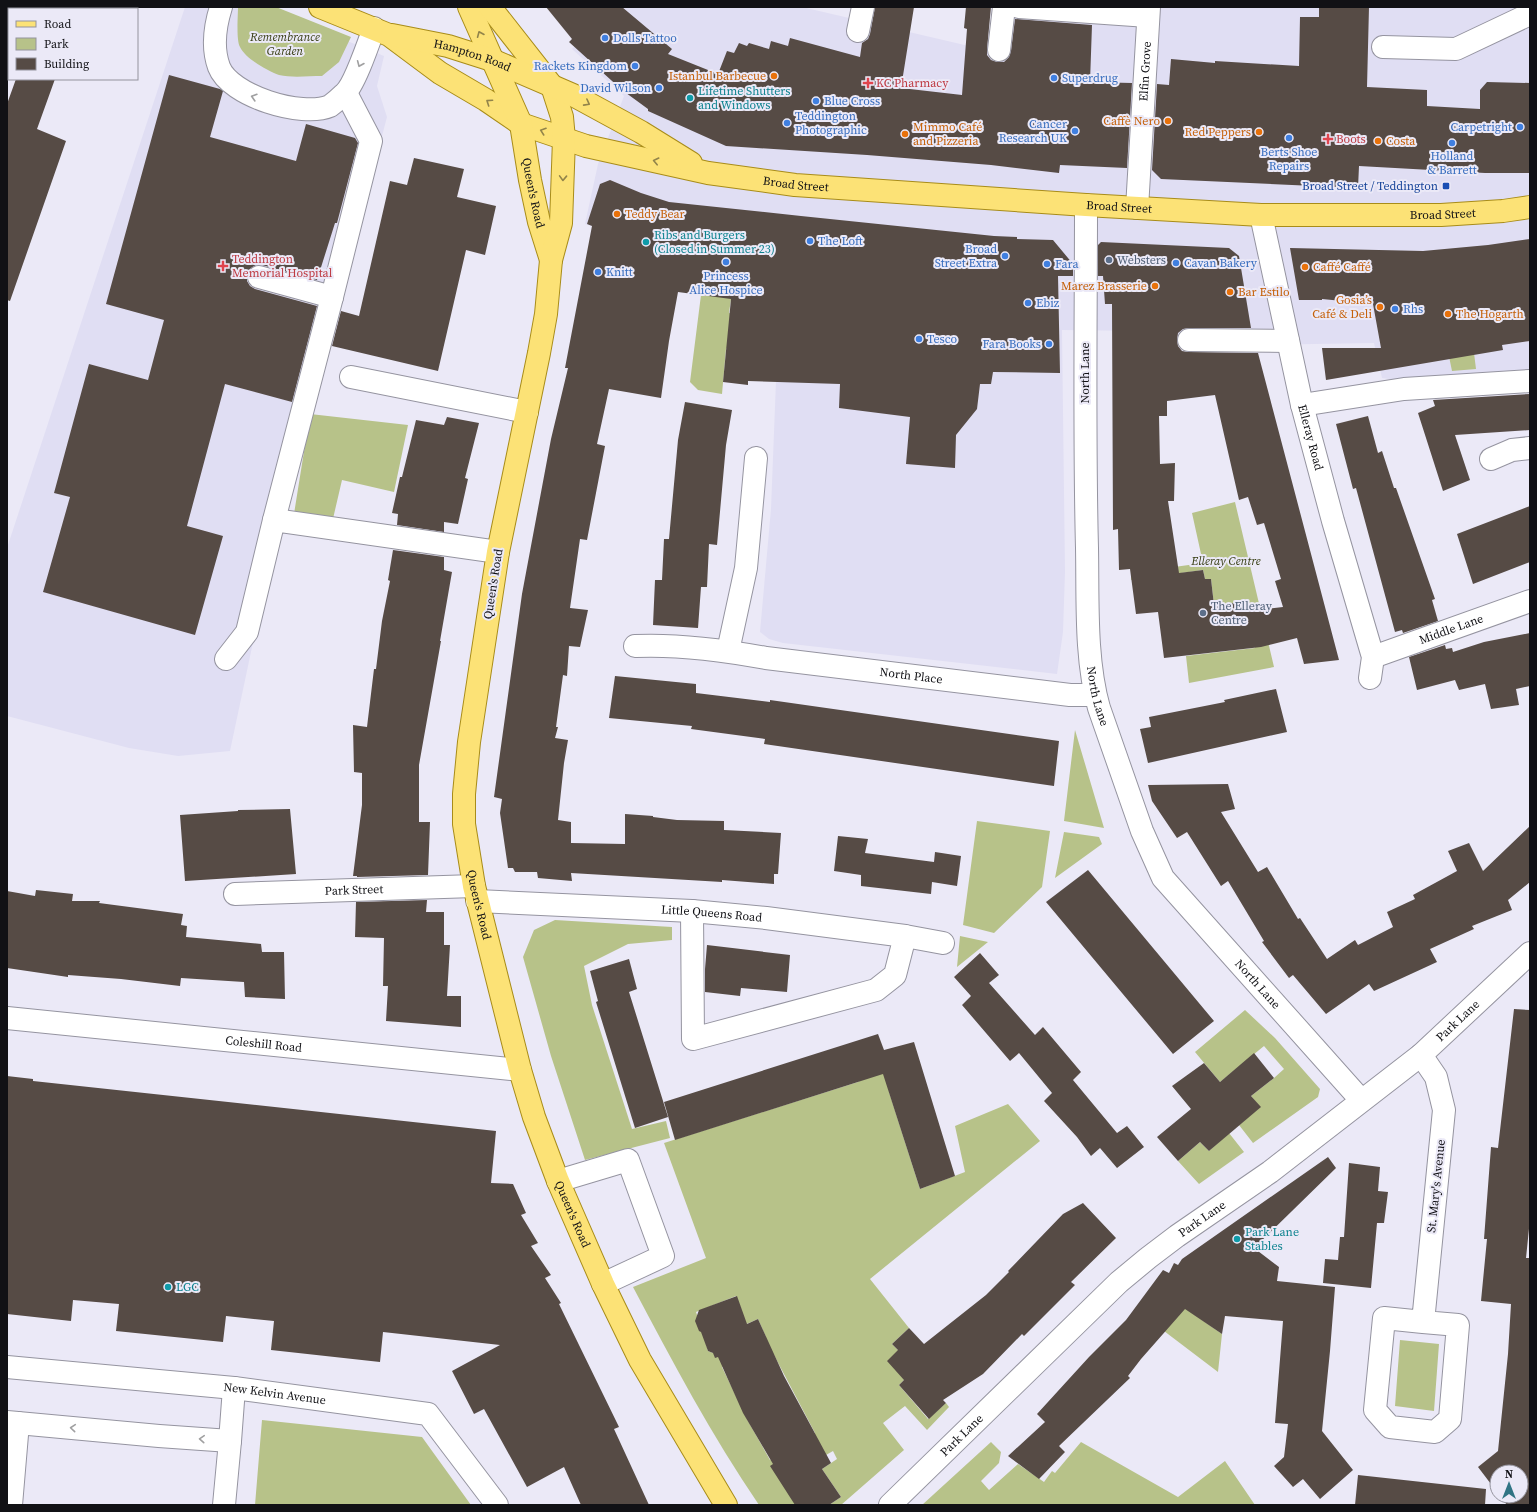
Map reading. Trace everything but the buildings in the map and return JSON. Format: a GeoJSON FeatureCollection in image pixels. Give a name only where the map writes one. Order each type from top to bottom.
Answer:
{"type":"FeatureCollection","features":[{"type":"Feature","properties":{"kind":"main road","name":"Hampton Road"},"geometry":{"type":"LineString","coordinates":[[320,7],[382,31],[448,46],[492,60],[552,86]]}},
{"type":"Feature","properties":{"kind":"main road","name":"Queen's Road"},"geometry":{"type":"LineString","coordinates":[[469,7],[521,124],[538,222],[551,260]]}},
{"type":"Feature","properties":{"kind":"main road"},"geometry":{"type":"LineString","coordinates":[[490,7],[552,86]]}},
{"type":"Feature","properties":{"kind":"main road","name":"Hampton Road"},"geometry":{"type":"LineString","coordinates":[[382,31],[440,73],[486,100],[521,124]]}},
{"type":"Feature","properties":{"kind":"main road","name":"Queen's Road"},"geometry":{"type":"LineString","coordinates":[[552,86],[562,117],[564,139],[563,212],[551,260],[546,314],[498,552],[469,742],[464,794],[464,824],[476,894],[520,1070],[534,1117],[558,1181],[603,1284],[640,1360],[726,1505]]}},
{"type":"Feature","properties":{"kind":"main road","name":"Broad Street"},"geometry":{"type":"LineString","coordinates":[[552,86],[573,95],[641,132],[708,173]]}},
{"type":"Feature","properties":{"kind":"main road","name":"Broad Street"},"geometry":{"type":"LineString","coordinates":[[521,124],[586,146],[708,173],[795,185],[1086,205],[1261,215],[1441,215],[1503,211],[1530,207]]}},
{"type":"Feature","properties":{"kind":"street"},"geometry":{"type":"LineString","coordinates":[[7,11],[8,7]]}},
{"type":"Feature","properties":{"kind":"street"},"geometry":{"type":"LineString","coordinates":[[221,7],[215,32],[215,54],[219,68],[228,81],[248,95],[304,110],[330,106],[346,93],[358,69],[382,31]]}},
{"type":"Feature","properties":{"kind":"street"},"geometry":{"type":"LineString","coordinates":[[858,31],[863,7]]}},
{"type":"Feature","properties":{"kind":"street"},"geometry":{"type":"LineString","coordinates":[[999,50],[1004,7]]}},
{"type":"Feature","properties":{"kind":"street"},"geometry":{"type":"LineString","coordinates":[[1019,7],[1148,12]]}},
{"type":"Feature","properties":{"kind":"street","name":"Elfin Grove"},"geometry":{"type":"LineString","coordinates":[[1137,208],[1148,12]]}},
{"type":"Feature","properties":{"kind":"street"},"geometry":{"type":"LineString","coordinates":[[1383,47],[1456,49],[1530,14]]}},
{"type":"Feature","properties":{"kind":"street"},"geometry":{"type":"LineString","coordinates":[[226,659],[247,632],[274,520],[371,141],[346,93]]}},
{"type":"Feature","properties":{"kind":"street","name":"North Lane"},"geometry":{"type":"LineString","coordinates":[[1086,205],[1086,496],[1089,641],[1095,695],[1142,831],[1163,878],[1361,1100]]}},
{"type":"Feature","properties":{"kind":"street","name":"Elleray Road"},"geometry":{"type":"LineString","coordinates":[[1261,215],[1302,405],[1333,521],[1373,657]]}},
{"type":"Feature","properties":{"kind":"street"},"geometry":{"type":"LineString","coordinates":[[259,276],[332,296]]}},
{"type":"Feature","properties":{"kind":"street"},"geometry":{"type":"LineString","coordinates":[[1189,340],[1288,341]]}},
{"type":"Feature","properties":{"kind":"street"},"geometry":{"type":"LineString","coordinates":[[351,377],[527,412]]}},
{"type":"Feature","properties":{"kind":"street"},"geometry":{"type":"LineString","coordinates":[[1302,405],[1404,389],[1530,381]]}},
{"type":"Feature","properties":{"kind":"street"},"geometry":{"type":"LineString","coordinates":[[1490,459],[1512,450],[1530,448]]}},
{"type":"Feature","properties":{"kind":"street"},"geometry":{"type":"LineString","coordinates":[[728,651],[746,568],[756,458]]}},
{"type":"Feature","properties":{"kind":"street"},"geometry":{"type":"LineString","coordinates":[[274,520],[498,552]]}},
{"type":"Feature","properties":{"kind":"street","name":"Middle Lane"},"geometry":{"type":"LineString","coordinates":[[1373,657],[1530,601]]}},
{"type":"Feature","properties":{"kind":"street","name":"North Place"},"geometry":{"type":"LineString","coordinates":[[635,646],[660,645],[728,651],[766,658],[1062,694],[1095,695]]}},
{"type":"Feature","properties":{"kind":"street"},"geometry":{"type":"LineString","coordinates":[[1370,678],[1373,657]]}},
{"type":"Feature","properties":{"kind":"street","name":"Park Street"},"geometry":{"type":"LineString","coordinates":[[235,894],[476,894]]}},
{"type":"Feature","properties":{"kind":"street","name":"Little Queens Road"},"geometry":{"type":"LineString","coordinates":[[476,894],[766,918],[905,936],[943,943]]}},
{"type":"Feature","properties":{"kind":"street"},"geometry":{"type":"LineString","coordinates":[[692,912],[693,1039],[876,990],[895,975],[905,936]]}},
{"type":"Feature","properties":{"kind":"street","name":"Park Lane"},"geometry":{"type":"LineString","coordinates":[[890,1505],[1120,1282],[1171,1241],[1270,1172],[1421,1055],[1530,953]]}},
{"type":"Feature","properties":{"kind":"street","name":"Coleshill Road"},"geometry":{"type":"LineString","coordinates":[[7,1018],[520,1070]]}},
{"type":"Feature","properties":{"kind":"street","name":"St. Mary's Avenue"},"geometry":{"type":"LineString","coordinates":[[1421,1055],[1436,1077],[1444,1110],[1423,1322]]}},
{"type":"Feature","properties":{"kind":"street"},"geometry":{"type":"LineString","coordinates":[[558,1181],[628,1160],[663,1256],[603,1284]]}},
{"type":"Feature","properties":{"kind":"street"},"geometry":{"type":"LineString","coordinates":[[1384,1318],[1423,1322],[1458,1325],[1450,1419],[1435,1432],[1390,1427],[1375,1410],[1384,1318]]}},
{"type":"Feature","properties":{"kind":"street","name":"New Kelvin Avenue"},"geometry":{"type":"LineString","coordinates":[[7,1367],[234,1388],[428,1414],[497,1505]]}},
{"type":"Feature","properties":{"kind":"street"},"geometry":{"type":"LineString","coordinates":[[224,1505],[234,1388]]}},
{"type":"Feature","properties":{"kind":"street"},"geometry":{"type":"LineString","coordinates":[[11,1505],[13,1422],[159,1436],[230,1441]]}},
{"type":"Feature","properties":{"kind":"shaded area","name":"Teddington Memorial Hospital"},"geometry":{"type":"Polygon","coordinates":[[[185,7],[264,7],[384,56],[377,86],[387,117],[273,548],[230,751],[178,756],[129,748],[7,716],[7,548],[185,7]]]}},
{"type":"Feature","properties":{"kind":"shaded area"},"geometry":{"type":"Polygon","coordinates":[[[613,7],[802,7],[986,50],[994,7],[1530,7],[1530,377],[1425,384],[1382,378],[1374,343],[1253,345],[1163,342],[1145,331],[1062,330],[1065,572],[1063,632],[1057,674],[783,643],[769,639],[760,632],[771,509],[776,381],[793,263],[630,238],[585,224],[598,164],[624,96],[572,49],[613,7]]]}},
{"type":"Feature","properties":{"kind":"green space","name":"Remembrance Garden"},"geometry":{"type":"Polygon","coordinates":[[[238,7],[276,7],[351,37],[339,62],[322,76],[295,77],[279,75],[257,64],[240,47],[238,34],[238,7]]]}},
{"type":"Feature","properties":{"kind":"green space"},"geometry":{"type":"Polygon","coordinates":[[[734,278],[729,313],[751,316],[726,349],[722,394],[698,390],[690,382],[701,295],[711,296],[712,288],[734,278]]]}},
{"type":"Feature","properties":{"kind":"green space"},"geometry":{"type":"Polygon","coordinates":[[[1471,329],[1476,369],[1452,371],[1444,332],[1471,329]]]}},
{"type":"Feature","properties":{"kind":"green space"},"geometry":{"type":"Polygon","coordinates":[[[310,414],[408,425],[394,492],[342,480],[332,523],[294,514],[310,414]]]}},
{"type":"Feature","properties":{"kind":"green space","name":"Elleray Centre"},"geometry":{"type":"Polygon","coordinates":[[[1235,502],[1274,667],[1189,683],[1186,656],[1255,648],[1248,611],[1238,612],[1235,603],[1214,605],[1211,579],[1205,579],[1203,570],[1131,580],[1131,573],[1203,563],[1192,513],[1235,502]]]}},
{"type":"Feature","properties":{"kind":"green space"},"geometry":{"type":"Polygon","coordinates":[[[1075,730],[1104,828],[1064,821],[1075,730]]]}},
{"type":"Feature","properties":{"kind":"green space"},"geometry":{"type":"Polygon","coordinates":[[[977,821],[1050,831],[1042,887],[994,933],[963,925],[977,821]]]}},
{"type":"Feature","properties":{"kind":"green space"},"geometry":{"type":"Polygon","coordinates":[[[1064,832],[1099,837],[1102,844],[1055,878],[1064,832]]]}},
{"type":"Feature","properties":{"kind":"green space"},"geometry":{"type":"Polygon","coordinates":[[[555,920],[672,927],[672,940],[628,944],[584,966],[592,1005],[632,1129],[666,1121],[670,1138],[585,1160],[551,1056],[523,957],[534,930],[555,920]]]}},
{"type":"Feature","properties":{"kind":"green space"},"geometry":{"type":"Polygon","coordinates":[[[960,936],[988,942],[957,967],[960,936]]]}},
{"type":"Feature","properties":{"kind":"green space"},"geometry":{"type":"Polygon","coordinates":[[[1245,1010],[1275,1038],[1320,1089],[1318,1097],[1253,1143],[1239,1125],[1260,1107],[1251,1096],[1284,1069],[1264,1046],[1220,1082],[1195,1052],[1245,1010]]]}},
{"type":"Feature","properties":{"kind":"green space"},"geometry":{"type":"Polygon","coordinates":[[[886,1065],[889,1092],[920,1189],[965,1172],[955,1126],[1008,1104],[1040,1141],[870,1279],[909,1328],[892,1344],[898,1350],[904,1380],[899,1385],[928,1419],[946,1403],[949,1407],[927,1430],[905,1406],[883,1423],[904,1450],[841,1505],[829,1505],[841,1497],[822,1469],[837,1459],[833,1451],[826,1455],[795,1505],[759,1505],[709,1425],[633,1287],[706,1258],[664,1143],[858,1082],[886,1065]],[[736,1296],[696,1312],[708,1351],[713,1353],[766,1337],[758,1319],[742,1326],[742,1311],[736,1296]],[[755,1349],[722,1367],[748,1421],[770,1460],[815,1433],[774,1355],[755,1349]]]}},
{"type":"Feature","properties":{"kind":"green space"},"geometry":{"type":"Polygon","coordinates":[[[1229,1133],[1244,1152],[1199,1184],[1178,1161],[1200,1142],[1209,1151],[1229,1133]]]}},
{"type":"Feature","properties":{"kind":"green space"},"geometry":{"type":"Polygon","coordinates":[[[1182,1306],[1222,1334],[1218,1372],[1164,1331],[1182,1306]]]}},
{"type":"Feature","properties":{"kind":"green space"},"geometry":{"type":"Polygon","coordinates":[[[1400,1340],[1439,1344],[1434,1411],[1395,1406],[1400,1340]]]}},
{"type":"Feature","properties":{"kind":"green space"},"geometry":{"type":"Polygon","coordinates":[[[262,1420],[422,1437],[471,1505],[255,1505],[262,1420]]]}},
{"type":"Feature","properties":{"kind":"green space"},"geometry":{"type":"Polygon","coordinates":[[[991,1442],[1001,1452],[999,1463],[981,1481],[989,1490],[1018,1464],[1044,1482],[1052,1471],[1055,1473],[1081,1442],[1178,1497],[1225,1461],[1255,1505],[922,1505],[991,1442]]]}},
{"type":"Feature","properties":{"kind":"place","name":"Dolls Tattoo"},"geometry":{"type":"Point","coordinates":[605,38]}},
{"type":"Feature","properties":{"kind":"place","name":"Rackets Kingdom"},"geometry":{"type":"Point","coordinates":[635,66]}},
{"type":"Feature","properties":{"kind":"place","name":"Istanbul Barbecue"},"geometry":{"type":"Point","coordinates":[774,76]}},
{"type":"Feature","properties":{"kind":"place","name":"Superdrug"},"geometry":{"type":"Point","coordinates":[1054,78]}},
{"type":"Feature","properties":{"kind":"place","name":"KC Pharmacy"},"geometry":{"type":"Point","coordinates":[868,83]}},
{"type":"Feature","properties":{"kind":"place","name":"David Wilson"},"geometry":{"type":"Point","coordinates":[659,88]}},
{"type":"Feature","properties":{"kind":"place","name":"Lifetime Shutters and Windows"},"geometry":{"type":"Point","coordinates":[690,98]}},
{"type":"Feature","properties":{"kind":"place","name":"Blue Cross"},"geometry":{"type":"Point","coordinates":[816,101]}},
{"type":"Feature","properties":{"kind":"place","name":"Caffè Nero"},"geometry":{"type":"Point","coordinates":[1168,121]}},
{"type":"Feature","properties":{"kind":"place","name":"Teddington Photographic"},"geometry":{"type":"Point","coordinates":[787,123]}},
{"type":"Feature","properties":{"kind":"place","name":"Carpetright"},"geometry":{"type":"Point","coordinates":[1520,127]}},
{"type":"Feature","properties":{"kind":"place","name":"Cancer Research UK"},"geometry":{"type":"Point","coordinates":[1075,131]}},
{"type":"Feature","properties":{"kind":"place","name":"Red Peppers"},"geometry":{"type":"Point","coordinates":[1259,132]}},
{"type":"Feature","properties":{"kind":"place","name":"Mimmo Café and Pizzeria"},"geometry":{"type":"Point","coordinates":[905,134]}},
{"type":"Feature","properties":{"kind":"place","name":"Berts Shoe Repairs"},"geometry":{"type":"Point","coordinates":[1289,138]}},
{"type":"Feature","properties":{"kind":"place","name":"Boots"},"geometry":{"type":"Point","coordinates":[1328,139]}},
{"type":"Feature","properties":{"kind":"place","name":"Costa"},"geometry":{"type":"Point","coordinates":[1378,141]}},
{"type":"Feature","properties":{"kind":"place","name":"Holland & Barrett"},"geometry":{"type":"Point","coordinates":[1452,143]}},
{"type":"Feature","properties":{"kind":"place","name":"Broad Street / Teddington"},"geometry":{"type":"Point","coordinates":[1446,186]}},
{"type":"Feature","properties":{"kind":"place","name":"Teddy Bear"},"geometry":{"type":"Point","coordinates":[617,214]}},
{"type":"Feature","properties":{"kind":"place","name":"The Loft"},"geometry":{"type":"Point","coordinates":[810,241]}},
{"type":"Feature","properties":{"kind":"place","name":"Ribs and Burgers (Closed in Summer 23)"},"geometry":{"type":"Point","coordinates":[646,242]}},
{"type":"Feature","properties":{"kind":"place","name":"Broad Street Extra"},"geometry":{"type":"Point","coordinates":[1005,256]}},
{"type":"Feature","properties":{"kind":"place","name":"Websters"},"geometry":{"type":"Point","coordinates":[1109,260]}},
{"type":"Feature","properties":{"kind":"place","name":"Princess Alice Hospice"},"geometry":{"type":"Point","coordinates":[726,262]}},
{"type":"Feature","properties":{"kind":"place","name":"Cavan Bakery"},"geometry":{"type":"Point","coordinates":[1176,263]}},
{"type":"Feature","properties":{"kind":"place","name":"Fara"},"geometry":{"type":"Point","coordinates":[1047,264]}},
{"type":"Feature","properties":{"kind":"place","name":"Teddington Memorial Hospital"},"geometry":{"type":"Point","coordinates":[223,266]}},
{"type":"Feature","properties":{"kind":"place","name":"Caffé Caffé"},"geometry":{"type":"Point","coordinates":[1305,267]}},
{"type":"Feature","properties":{"kind":"place","name":"Knitt"},"geometry":{"type":"Point","coordinates":[598,272]}},
{"type":"Feature","properties":{"kind":"place","name":"Marez Brasserie"},"geometry":{"type":"Point","coordinates":[1155,286]}},
{"type":"Feature","properties":{"kind":"place","name":"Bar Estilo"},"geometry":{"type":"Point","coordinates":[1230,292]}},
{"type":"Feature","properties":{"kind":"place","name":"Ebiz"},"geometry":{"type":"Point","coordinates":[1028,303]}},
{"type":"Feature","properties":{"kind":"place","name":"Gosia’s Café & Deli"},"geometry":{"type":"Point","coordinates":[1380,307]}},
{"type":"Feature","properties":{"kind":"place","name":"Rhs"},"geometry":{"type":"Point","coordinates":[1395,309]}},
{"type":"Feature","properties":{"kind":"place","name":"The Hogarth"},"geometry":{"type":"Point","coordinates":[1448,314]}},
{"type":"Feature","properties":{"kind":"place","name":"Tesco"},"geometry":{"type":"Point","coordinates":[919,339]}},
{"type":"Feature","properties":{"kind":"place","name":"Fara Books"},"geometry":{"type":"Point","coordinates":[1049,344]}},
{"type":"Feature","properties":{"kind":"place","name":"The Elleray Centre"},"geometry":{"type":"Point","coordinates":[1203,613]}},
{"type":"Feature","properties":{"kind":"place","name":"Park Lane Stables"},"geometry":{"type":"Point","coordinates":[1237,1239]}},
{"type":"Feature","properties":{"kind":"place","name":"LGC"},"geometry":{"type":"Point","coordinates":[168,1287]}}]}
